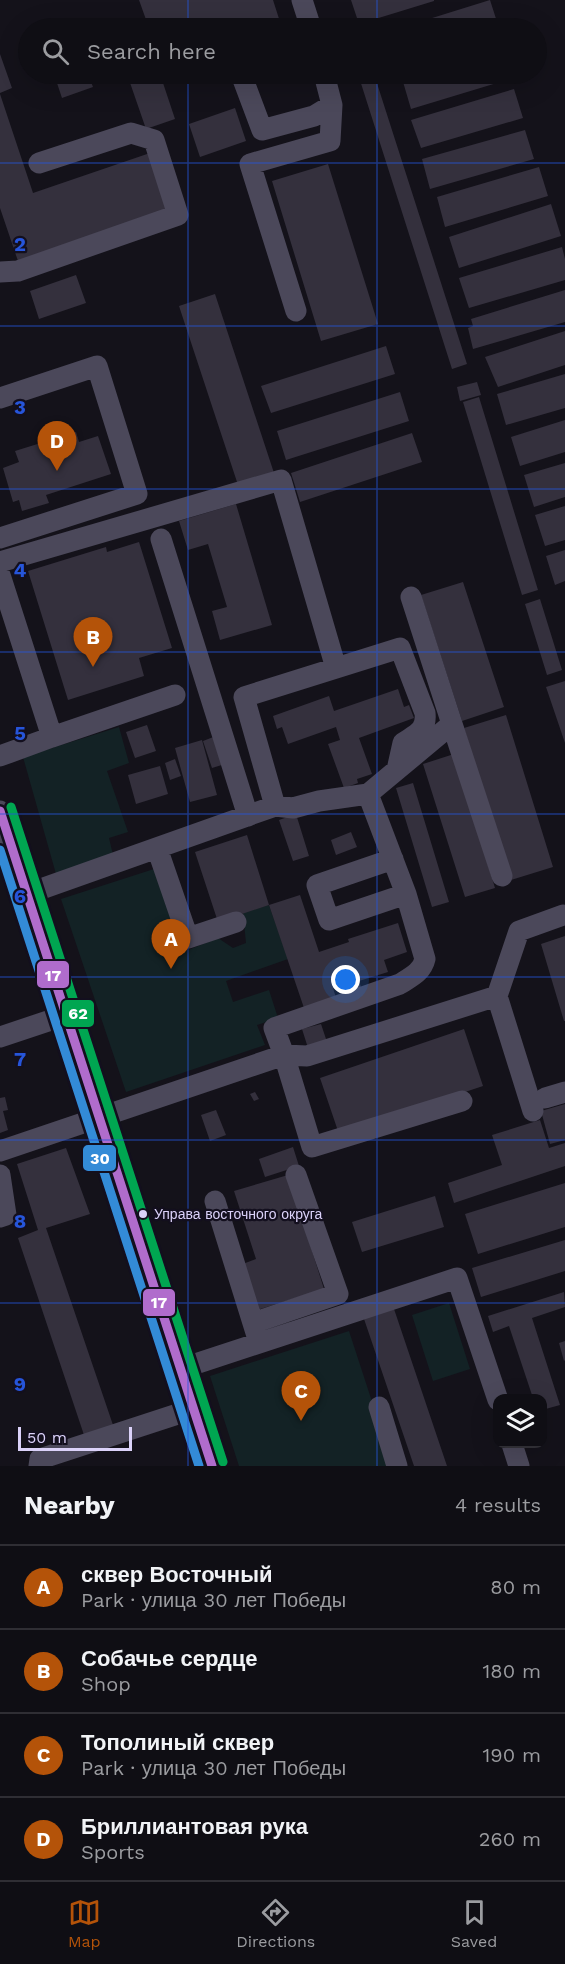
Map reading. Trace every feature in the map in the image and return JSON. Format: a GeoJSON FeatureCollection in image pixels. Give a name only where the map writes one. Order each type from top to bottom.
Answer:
{"type":"FeatureCollection","features":[{"type":"Feature","properties":{"kind":"street"},"geometry":{"type":"LineString","coordinates":[[302,0],[308,18]]}},
{"type":"Feature","properties":{"kind":"street"},"geometry":{"type":"LineString","coordinates":[[245,84],[262,130],[315,116],[332,105]]}},
{"type":"Feature","properties":{"kind":"street"},"geometry":{"type":"LineString","coordinates":[[296,310],[250,164],[330,141],[332,105],[327,84]]}},
{"type":"Feature","properties":{"kind":"street"},"geometry":{"type":"LineString","coordinates":[[0,272],[18,271],[178,215],[154,140],[131,133],[39,163]]}},
{"type":"Feature","properties":{"kind":"street"},"geometry":{"type":"LineString","coordinates":[[0,398],[97,366],[137,494],[0,538]]}},
{"type":"Feature","properties":{"kind":"street"},"geometry":{"type":"LineString","coordinates":[[0,562],[281,480],[336,668]]}},
{"type":"Feature","properties":{"kind":"street"},"geometry":{"type":"LineString","coordinates":[[161,539],[249,816]]}},
{"type":"Feature","properties":{"kind":"street"},"geometry":{"type":"LineString","coordinates":[[0,575],[52,737]]}},
{"type":"Feature","properties":{"kind":"street"},"geometry":{"type":"LineString","coordinates":[[411,597],[502,876]]}},
{"type":"Feature","properties":{"kind":"street"},"geometry":{"type":"LineString","coordinates":[[275,806],[244,697],[400,648],[425,713],[426,723],[422,730],[403,743],[397,770]]}},
{"type":"Feature","properties":{"kind":"street"},"geometry":{"type":"LineString","coordinates":[[0,756],[175,695]]}},
{"type":"Feature","properties":{"kind":"street"},"geometry":{"type":"LineString","coordinates":[[27,894],[275,806],[293,808],[319,801],[368,794],[452,724]]}},
{"type":"Feature","properties":{"kind":"street"},"geometry":{"type":"LineString","coordinates":[[368,794],[424,949],[423,966],[417,973],[400,984],[274,1028],[312,1147],[462,1101]]}},
{"type":"Feature","properties":{"kind":"street"},"geometry":{"type":"LineString","coordinates":[[0,811],[212,1466]]}},
{"type":"Feature","properties":{"kind":"street"},"geometry":{"type":"LineString","coordinates":[[157,848],[188,938],[236,922]]}},
{"type":"Feature","properties":{"kind":"street"},"geometry":{"type":"LineString","coordinates":[[393,859],[317,885],[329,920],[406,894]]}},
{"type":"Feature","properties":{"kind":"street"},"geometry":{"type":"LineString","coordinates":[[563,915],[519,931],[497,996],[539,1105],[565,1092]]}},
{"type":"Feature","properties":{"kind":"street"},"geometry":{"type":"LineString","coordinates":[[0,1151],[284,1055],[308,1056],[497,996]]}},
{"type":"Feature","properties":{"kind":"street"},"geometry":{"type":"LineString","coordinates":[[0,1037],[66,1015]]}},
{"type":"Feature","properties":{"kind":"street"},"geometry":{"type":"LineString","coordinates":[[0,1175],[6,1215],[0,1217]]}},
{"type":"Feature","properties":{"kind":"street"},"geometry":{"type":"LineString","coordinates":[[180,1369],[338,1294],[296,1175]]}},
{"type":"Feature","properties":{"kind":"street"},"geometry":{"type":"LineString","coordinates":[[215,1201],[256,1333]]}},
{"type":"Feature","properties":{"kind":"street"},"geometry":{"type":"LineString","coordinates":[[256,1333],[457,1278],[496,1394]]}},
{"type":"Feature","properties":{"kind":"street"},"geometry":{"type":"LineString","coordinates":[[379,1407],[397,1466]]}},
{"type":"Feature","properties":{"kind":"street"},"geometry":{"type":"LineString","coordinates":[[39,1466],[40,1459],[193,1409]]}},
{"type":"Feature","properties":{"kind":"street"},"geometry":{"type":"LineString","coordinates":[[514,1448],[519,1466]]}},
{"type":"Feature","properties":{"kind":"shaded area"},"geometry":{"type":"Polygon","coordinates":[[[119,727],[129,763],[107,771],[128,832],[109,838],[113,855],[56,874],[23,757],[119,727]]]}},
{"type":"Feature","properties":{"kind":"shaded area"},"geometry":{"type":"Polygon","coordinates":[[[154,869],[181,945],[188,950],[218,938],[233,948],[246,943],[243,913],[269,905],[288,959],[226,981],[233,1002],[269,990],[278,1018],[257,1025],[265,1045],[126,1092],[61,899],[154,869]]]}},
{"type":"Feature","properties":{"kind":"shaded area"},"geometry":{"type":"Polygon","coordinates":[[[449,1303],[470,1369],[433,1381],[412,1315],[449,1303]]]}},
{"type":"Feature","properties":{"kind":"shaded area"},"geometry":{"type":"Polygon","coordinates":[[[349,1331],[393,1466],[239,1466],[210,1376],[349,1331]]]}},
{"type":"Feature","properties":{"kind":"building"},"geometry":{"type":"Polygon","coordinates":[[[139,0],[273,0],[279,18],[145,18],[139,0]]]}},
{"type":"Feature","properties":{"kind":"building"},"geometry":{"type":"Polygon","coordinates":[[[351,0],[434,0],[379,18],[357,18],[351,0]]]}},
{"type":"Feature","properties":{"kind":"building"},"geometry":{"type":"Polygon","coordinates":[[[490,0],[496,18],[432,18],[490,0]]]}},
{"type":"Feature","properties":{"kind":"building"},"geometry":{"type":"Polygon","coordinates":[[[0,54],[12,88],[0,93],[0,54]]]}},
{"type":"Feature","properties":{"kind":"building"},"geometry":{"type":"Polygon","coordinates":[[[57,84],[92,84],[93,87],[62,98],[57,84]]]}},
{"type":"Feature","properties":{"kind":"building"},"geometry":{"type":"Polygon","coordinates":[[[130,84],[163,84],[175,119],[146,129],[130,84]]]}},
{"type":"Feature","properties":{"kind":"building"},"geometry":{"type":"Polygon","coordinates":[[[361,84],[377,84],[467,364],[452,369],[361,84]]]}},
{"type":"Feature","properties":{"kind":"building"},"geometry":{"type":"Polygon","coordinates":[[[404,84],[493,84],[411,109],[404,84]]]}},
{"type":"Feature","properties":{"kind":"building"},"geometry":{"type":"Polygon","coordinates":[[[514,89],[523,118],[421,148],[411,120],[514,89]]]}},
{"type":"Feature","properties":{"kind":"building"},"geometry":{"type":"Polygon","coordinates":[[[0,94],[33,193],[150,153],[169,210],[18,261],[0,208],[0,94]]]}},
{"type":"Feature","properties":{"kind":"building"},"geometry":{"type":"Polygon","coordinates":[[[235,108],[246,141],[200,157],[189,124],[235,108]]]}},
{"type":"Feature","properties":{"kind":"building"},"geometry":{"type":"Polygon","coordinates":[[[525,130],[534,159],[430,189],[422,159],[525,130]]]}},
{"type":"Feature","properties":{"kind":"building"},"geometry":{"type":"Polygon","coordinates":[[[328,164],[378,324],[321,341],[272,181],[328,164]]]}},
{"type":"Feature","properties":{"kind":"building"},"geometry":{"type":"Polygon","coordinates":[[[539,167],[548,196],[445,227],[437,197],[539,167]]]}},
{"type":"Feature","properties":{"kind":"building"},"geometry":{"type":"Polygon","coordinates":[[[551,204],[561,236],[459,268],[449,237],[551,204]]]}},
{"type":"Feature","properties":{"kind":"building"},"geometry":{"type":"Polygon","coordinates":[[[562,247],[565,259],[565,280],[469,308],[459,278],[562,247]]]}},
{"type":"Feature","properties":{"kind":"building"},"geometry":{"type":"Polygon","coordinates":[[[76,275],[86,303],[39,319],[30,291],[76,275]]]}},
{"type":"Feature","properties":{"kind":"building"},"geometry":{"type":"Polygon","coordinates":[[[565,290],[565,322],[473,349],[468,328],[473,326],[471,319],[565,290]]]}},
{"type":"Feature","properties":{"kind":"building"},"geometry":{"type":"Polygon","coordinates":[[[215,294],[274,473],[238,485],[179,306],[215,294]]]}},
{"type":"Feature","properties":{"kind":"building"},"geometry":{"type":"Polygon","coordinates":[[[565,331],[565,365],[498,387],[485,357],[565,331]]]}},
{"type":"Feature","properties":{"kind":"building"},"geometry":{"type":"Polygon","coordinates":[[[386,346],[395,374],[271,413],[261,386],[386,346]]]}},
{"type":"Feature","properties":{"kind":"building"},"geometry":{"type":"Polygon","coordinates":[[[565,374],[565,408],[506,425],[497,394],[565,374]]]}},
{"type":"Feature","properties":{"kind":"building"},"geometry":{"type":"Polygon","coordinates":[[[477,382],[481,395],[460,401],[457,387],[477,382]]]}},
{"type":"Feature","properties":{"kind":"building"},"geometry":{"type":"Polygon","coordinates":[[[400,392],[409,421],[286,460],[277,431],[400,392]]]}},
{"type":"Feature","properties":{"kind":"building"},"geometry":{"type":"Polygon","coordinates":[[[479,397],[538,590],[522,595],[463,402],[479,397]]]}},
{"type":"Feature","properties":{"kind":"building"},"geometry":{"type":"Polygon","coordinates":[[[565,420],[565,452],[520,466],[511,437],[565,420]]]}},
{"type":"Feature","properties":{"kind":"building"},"geometry":{"type":"Polygon","coordinates":[[[76,432],[79,442],[98,436],[111,474],[46,495],[49,503],[22,511],[19,500],[13,502],[3,468],[19,462],[15,451],[76,432]]]}},
{"type":"Feature","properties":{"kind":"building"},"geometry":{"type":"Polygon","coordinates":[[[412,433],[422,462],[300,502],[291,473],[412,433]]]}},
{"type":"Feature","properties":{"kind":"building"},"geometry":{"type":"Polygon","coordinates":[[[565,463],[565,497],[534,507],[524,475],[565,463]]]}},
{"type":"Feature","properties":{"kind":"building"},"geometry":{"type":"Polygon","coordinates":[[[236,504],[272,625],[220,640],[212,611],[227,607],[208,544],[188,550],[179,521],[236,504]]]}},
{"type":"Feature","properties":{"kind":"building"},"geometry":{"type":"Polygon","coordinates":[[[565,506],[565,540],[545,546],[535,515],[565,506]]]}},
{"type":"Feature","properties":{"kind":"building"},"geometry":{"type":"Polygon","coordinates":[[[139,542],[172,648],[139,658],[144,676],[68,700],[28,571],[106,547],[107,552],[139,542]]]}},
{"type":"Feature","properties":{"kind":"building"},"geometry":{"type":"Polygon","coordinates":[[[565,550],[565,581],[555,585],[546,556],[565,550]]]}},
{"type":"Feature","properties":{"kind":"building"},"geometry":{"type":"Polygon","coordinates":[[[463,582],[504,707],[462,721],[421,595],[463,582]]]}},
{"type":"Feature","properties":{"kind":"building"},"geometry":{"type":"Polygon","coordinates":[[[540,599],[562,670],[547,675],[525,604],[540,599]]]}},
{"type":"Feature","properties":{"kind":"building"},"geometry":{"type":"Polygon","coordinates":[[[565,681],[565,743],[546,687],[565,681]]]}},
{"type":"Feature","properties":{"kind":"building"},"geometry":{"type":"Polygon","coordinates":[[[398,689],[404,707],[409,705],[414,718],[359,738],[372,774],[357,779],[358,783],[344,788],[328,744],[340,740],[336,727],[288,744],[282,727],[277,729],[273,716],[329,696],[334,711],[398,689]]]}},
{"type":"Feature","properties":{"kind":"building"},"geometry":{"type":"Polygon","coordinates":[[[506,715],[553,867],[511,880],[464,728],[506,715]]]}},
{"type":"Feature","properties":{"kind":"building"},"geometry":{"type":"Polygon","coordinates":[[[147,725],[156,751],[135,758],[126,732],[147,725]]]}},
{"type":"Feature","properties":{"kind":"building"},"geometry":{"type":"Polygon","coordinates":[[[216,736],[225,764],[212,768],[203,741],[216,736]]]}},
{"type":"Feature","properties":{"kind":"building"},"geometry":{"type":"Polygon","coordinates":[[[202,740],[217,795],[190,802],[175,748],[202,740]]]}},
{"type":"Feature","properties":{"kind":"building"},"geometry":{"type":"Polygon","coordinates":[[[454,754],[495,888],[465,897],[423,764],[454,754]]]}},
{"type":"Feature","properties":{"kind":"building"},"geometry":{"type":"Polygon","coordinates":[[[175,759],[181,776],[170,780],[165,763],[175,759]]]}},
{"type":"Feature","properties":{"kind":"building"},"geometry":{"type":"Polygon","coordinates":[[[160,766],[168,794],[136,804],[128,775],[160,766]]]}},
{"type":"Feature","properties":{"kind":"building"},"geometry":{"type":"Polygon","coordinates":[[[413,783],[449,902],[432,907],[396,788],[413,783]]]}},
{"type":"Feature","properties":{"kind":"building"},"geometry":{"type":"Polygon","coordinates":[[[296,814],[309,856],[293,861],[279,820],[296,814]]]}},
{"type":"Feature","properties":{"kind":"building"},"geometry":{"type":"Polygon","coordinates":[[[351,832],[357,847],[336,855],[331,840],[351,832]]]}},
{"type":"Feature","properties":{"kind":"building"},"geometry":{"type":"Polygon","coordinates":[[[247,835],[269,905],[218,922],[195,852],[247,835]]]}},
{"type":"Feature","properties":{"kind":"building"},"geometry":{"type":"Polygon","coordinates":[[[300,895],[319,952],[349,942],[348,939],[398,923],[407,952],[384,960],[388,972],[359,981],[362,990],[351,993],[348,983],[333,988],[336,998],[304,1008],[269,905],[300,895]]]}},
{"type":"Feature","properties":{"kind":"building"},"geometry":{"type":"Polygon","coordinates":[[[565,936],[565,1021],[564,1021],[541,944],[565,936]]]}},
{"type":"Feature","properties":{"kind":"building"},"geometry":{"type":"Polygon","coordinates":[[[321,1024],[327,1042],[308,1048],[302,1029],[321,1024]]]}},
{"type":"Feature","properties":{"kind":"building"},"geometry":{"type":"Polygon","coordinates":[[[464,1029],[483,1086],[339,1134],[320,1078],[464,1029]]]}},
{"type":"Feature","properties":{"kind":"building"},"geometry":{"type":"Polygon","coordinates":[[[255,1092],[259,1099],[254,1101],[250,1094],[255,1092]]]}},
{"type":"Feature","properties":{"kind":"building"},"geometry":{"type":"Polygon","coordinates":[[[5,1097],[8,1110],[3,1111],[8,1130],[0,1133],[0,1098],[5,1097]]]}},
{"type":"Feature","properties":{"kind":"building"},"geometry":{"type":"Polygon","coordinates":[[[565,1104],[565,1140],[550,1144],[541,1111],[565,1104]]]}},
{"type":"Feature","properties":{"kind":"building"},"geometry":{"type":"Polygon","coordinates":[[[216,1110],[226,1135],[210,1141],[201,1115],[216,1110]]]}},
{"type":"Feature","properties":{"kind":"building"},"geometry":{"type":"Polygon","coordinates":[[[540,1120],[549,1148],[565,1143],[565,1166],[454,1203],[448,1183],[502,1165],[492,1135],[540,1120]]]}},
{"type":"Feature","properties":{"kind":"building"},"geometry":{"type":"Polygon","coordinates":[[[293,1147],[299,1166],[265,1177],[259,1159],[293,1147]]]}},
{"type":"Feature","properties":{"kind":"building"},"geometry":{"type":"Polygon","coordinates":[[[66,1148],[90,1214],[46,1228],[113,1425],[84,1435],[18,1238],[38,1230],[17,1164],[66,1148]]]}},
{"type":"Feature","properties":{"kind":"building"},"geometry":{"type":"Polygon","coordinates":[[[288,1175],[324,1289],[254,1311],[240,1265],[256,1259],[234,1191],[288,1175]]]}},
{"type":"Feature","properties":{"kind":"building"},"geometry":{"type":"Polygon","coordinates":[[[565,1183],[565,1227],[478,1254],[465,1214],[565,1183]]]}},
{"type":"Feature","properties":{"kind":"building"},"geometry":{"type":"Polygon","coordinates":[[[435,1196],[444,1227],[362,1252],[352,1222],[435,1196]]]}},
{"type":"Feature","properties":{"kind":"building"},"geometry":{"type":"Polygon","coordinates":[[[565,1240],[565,1271],[481,1297],[472,1268],[565,1240]]]}},
{"type":"Feature","properties":{"kind":"building"},"geometry":{"type":"Polygon","coordinates":[[[564,1292],[565,1307],[532,1318],[560,1405],[547,1409],[547,1394],[532,1394],[509,1326],[493,1332],[488,1316],[564,1292]]]}},
{"type":"Feature","properties":{"kind":"building"},"geometry":{"type":"Polygon","coordinates":[[[393,1306],[447,1466],[414,1466],[363,1316],[393,1306]]]}},
{"type":"Feature","properties":{"kind":"building"},"geometry":{"type":"Polygon","coordinates":[[[565,1341],[565,1360],[564,1361],[559,1343],[565,1341]]]}},
{"type":"Feature","properties":{"kind":"transit line","name":"62"},"geometry":{"type":"LineString","coordinates":[[11,807],[223,1462]]}},
{"type":"Feature","properties":{"kind":"transit line","name":"17"},"geometry":{"type":"LineString","coordinates":[[0,811],[212,1466]]}},
{"type":"Feature","properties":{"kind":"transit line","name":"30"},"geometry":{"type":"LineString","coordinates":[[0,850],[199,1466]]}},
{"type":"Feature","properties":{"kind":"place","name":"Бриллиантовая рука"},"geometry":{"type":"Point","coordinates":[57,471]}},
{"type":"Feature","properties":{"kind":"place","name":"Собачье сердце"},"geometry":{"type":"Point","coordinates":[93,667]}},
{"type":"Feature","properties":{"kind":"place","name":"сквер Восточный"},"geometry":{"type":"Point","coordinates":[171,969]}},
{"type":"Feature","properties":{"kind":"place","name":"Управа восточного округа"},"geometry":{"type":"Point","coordinates":[143,1214]}},
{"type":"Feature","properties":{"kind":"place","name":"Тополиный сквер"},"geometry":{"type":"Point","coordinates":[301,1421]}}]}
